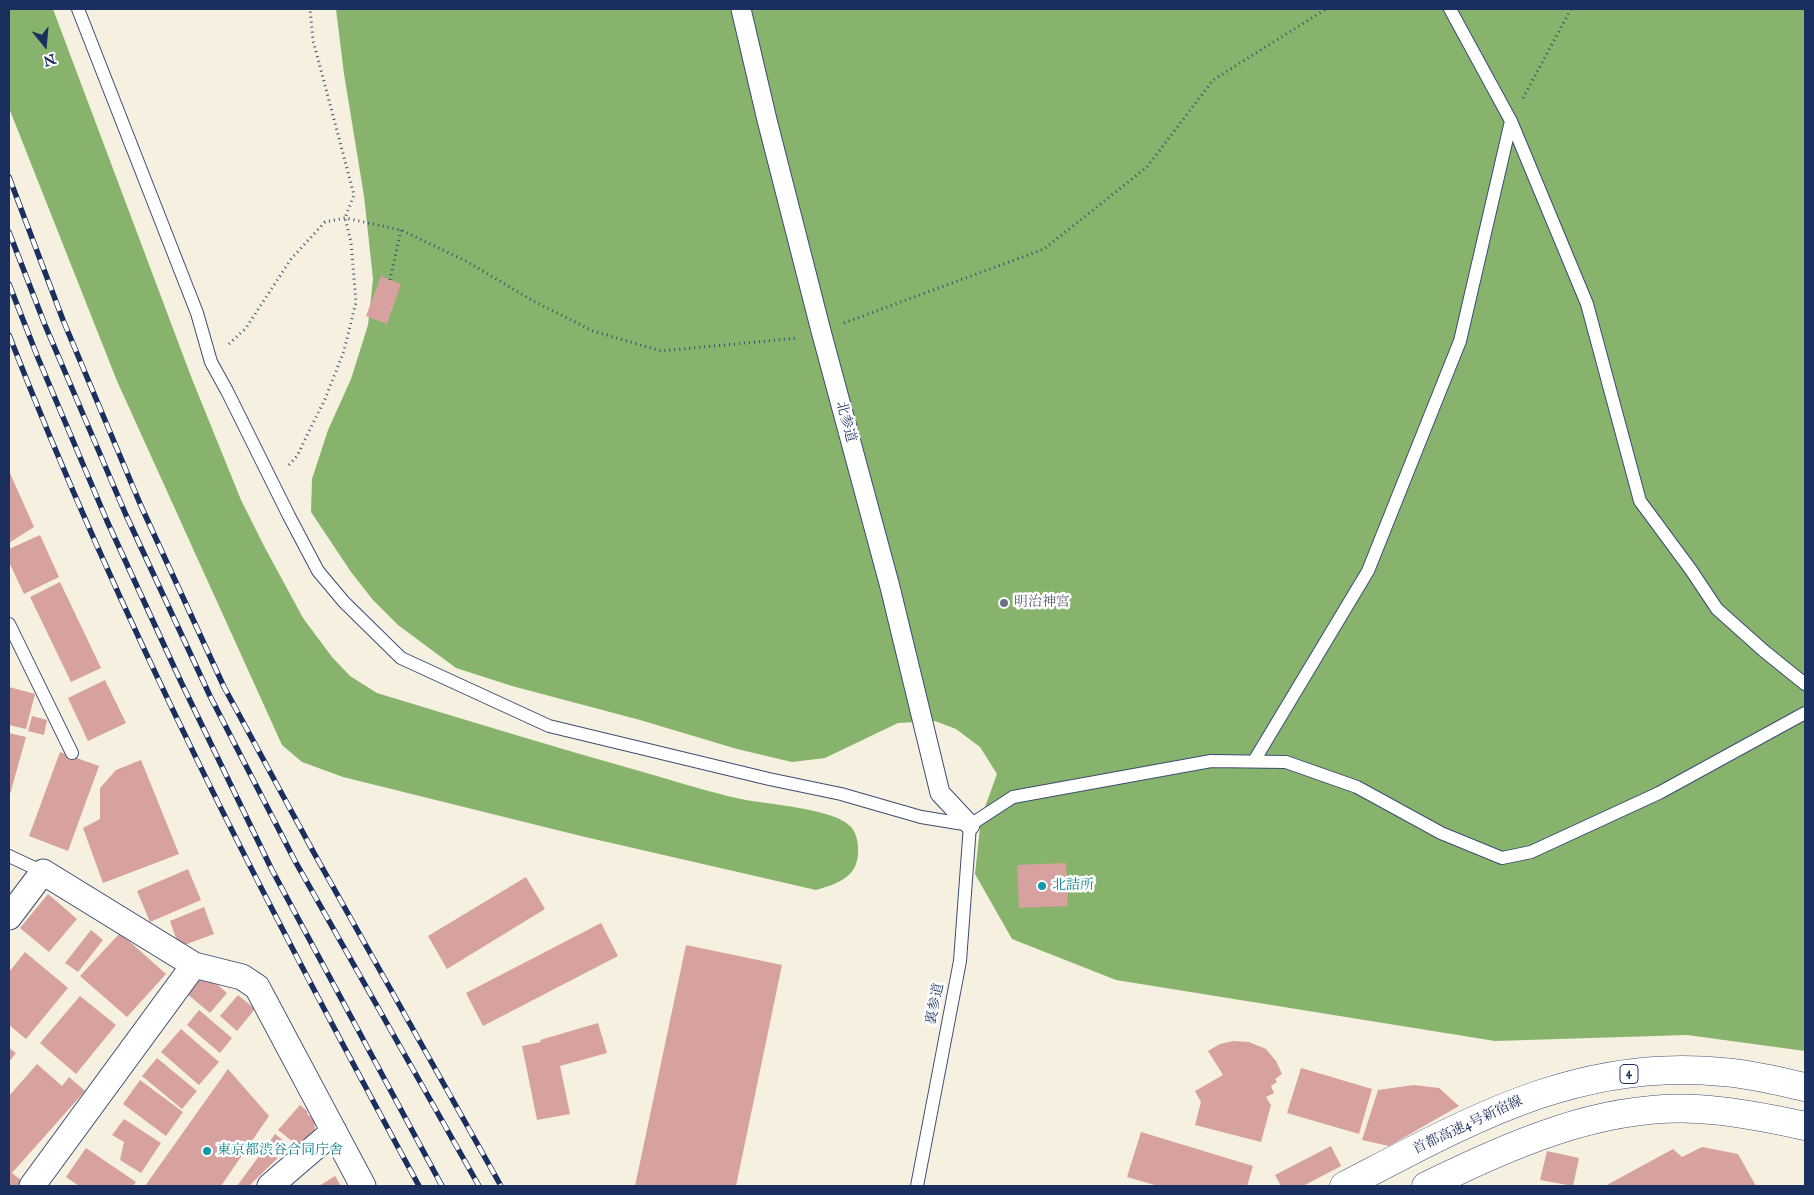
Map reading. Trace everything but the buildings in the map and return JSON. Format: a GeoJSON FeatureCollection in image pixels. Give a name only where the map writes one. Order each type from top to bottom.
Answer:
{"type":"FeatureCollection","features":[{"type":"Feature","properties":{"kind":"highway","name":"首都高速4号新宿線"},"geometry":{"type":"LineString","coordinates":[[1344,1186],[1497,1109],[1580,1082],[1649,1071],[1723,1072],[1771,1079],[1805,1087]]}},
{"type":"Feature","properties":{"kind":"highway"},"geometry":{"type":"LineString","coordinates":[[1426,1186],[1541,1135],[1604,1117],[1672,1109],[1725,1111],[1805,1126]]}},
{"type":"Feature","properties":{"kind":"street","name":"北参道"},"geometry":{"type":"LineString","coordinates":[[741,9],[767,120],[821,331],[890,587],[940,794],[970,825]]}},
{"type":"Feature","properties":{"kind":"street"},"geometry":{"type":"LineString","coordinates":[[9,917],[43,872],[194,965],[242,977],[257,986],[363,1186]]}},
{"type":"Feature","properties":{"kind":"street"},"geometry":{"type":"LineString","coordinates":[[32,1186],[194,965]]}},
{"type":"Feature","properties":{"kind":"street"},"geometry":{"type":"LineString","coordinates":[[270,1186],[334,1131]]}},
{"type":"Feature","properties":{"kind":"lane"},"geometry":{"type":"LineString","coordinates":[[78,9],[197,313],[211,362],[318,571],[344,602],[401,658],[549,726],[769,779],[841,794],[921,817],[970,825],[1013,797],[1211,761],[1286,762],[1357,787],[1441,833],[1502,858],[1531,852],[1659,793],[1805,713]]}},
{"type":"Feature","properties":{"kind":"lane"},"geometry":{"type":"LineString","coordinates":[[1450,9],[1511,121],[1587,304],[1640,501],[1717,608],[1764,651],[1805,684]]}},
{"type":"Feature","properties":{"kind":"lane"},"geometry":{"type":"LineString","coordinates":[[1254,761],[1368,571],[1460,341],[1511,121]]}},
{"type":"Feature","properties":{"kind":"lane"},"geometry":{"type":"LineString","coordinates":[[9,624],[72,753]]}},
{"type":"Feature","properties":{"kind":"lane","name":"裏参道"},"geometry":{"type":"LineString","coordinates":[[916,1186],[960,961],[970,825]]}},
{"type":"Feature","properties":{"kind":"lane"},"geometry":{"type":"LineString","coordinates":[[9,856],[43,872]]}},
{"type":"Feature","properties":{"kind":"path"},"geometry":{"type":"LineString","coordinates":[[272,482],[297,456],[325,399],[344,351],[356,302],[351,242],[344,218],[354,195],[313,40],[310,9]]}},
{"type":"Feature","properties":{"kind":"path"},"geometry":{"type":"LineString","coordinates":[[211,362],[246,328],[291,259],[325,222],[344,218],[401,230],[466,261],[535,302],[593,332],[661,351],[797,338],[821,331],[1044,249],[1147,167],[1213,80],[1326,9]]}},
{"type":"Feature","properties":{"kind":"path"},"geometry":{"type":"LineString","coordinates":[[1511,121],[1571,9]]}},
{"type":"Feature","properties":{"kind":"path"},"geometry":{"type":"LineString","coordinates":[[390,280],[401,230]]}},
{"type":"Feature","properties":{"kind":"green space"},"geometry":{"type":"Polygon","coordinates":[[[9,9],[53,9],[192,379],[241,500],[303,618],[332,657],[350,676],[377,693],[576,753],[704,790],[830,815],[850,826],[857,839],[858,857],[856,865],[847,877],[816,890],[581,836],[343,777],[302,762],[282,745],[117,381],[9,108],[9,9]]]}},
{"type":"Feature","properties":{"kind":"green space","name":"明治神宮"},"geometry":{"type":"Polygon","coordinates":[[[336,9],[1805,9],[1805,1051],[1687,1035],[1495,1041],[1116,980],[1012,939],[975,874],[981,818],[997,774],[980,747],[956,729],[935,721],[898,723],[825,758],[792,762],[737,749],[640,720],[512,686],[456,668],[398,625],[373,600],[351,572],[311,512],[312,479],[328,430],[351,379],[368,325],[373,279],[364,196],[344,74],[336,9]]]}},
{"type":"Feature","properties":{"kind":"railway"},"geometry":{"type":"LineString","coordinates":[[9,177],[63,320],[141,506],[224,687],[314,853],[501,1186]]}},
{"type":"Feature","properties":{"kind":"railway"},"geometry":{"type":"LineString","coordinates":[[9,232],[45,325],[126,515],[210,696],[295,861],[479,1186]]}},
{"type":"Feature","properties":{"kind":"railway"},"geometry":{"type":"LineString","coordinates":[[9,284],[107,521],[181,682],[272,870],[442,1186]]}},
{"type":"Feature","properties":{"kind":"railway"},"geometry":{"type":"LineString","coordinates":[[9,335],[100,553],[200,767],[253,873],[419,1186]]}},
{"type":"Feature","properties":{"kind":"place","name":"明治神宮"},"geometry":{"type":"Point","coordinates":[1004,603]}},
{"type":"Feature","properties":{"kind":"place","name":"北詰所"},"geometry":{"type":"Point","coordinates":[1042,886]}},
{"type":"Feature","properties":{"kind":"place","name":"東京都渋谷合同庁舎"},"geometry":{"type":"Point","coordinates":[207,1151]}}]}
